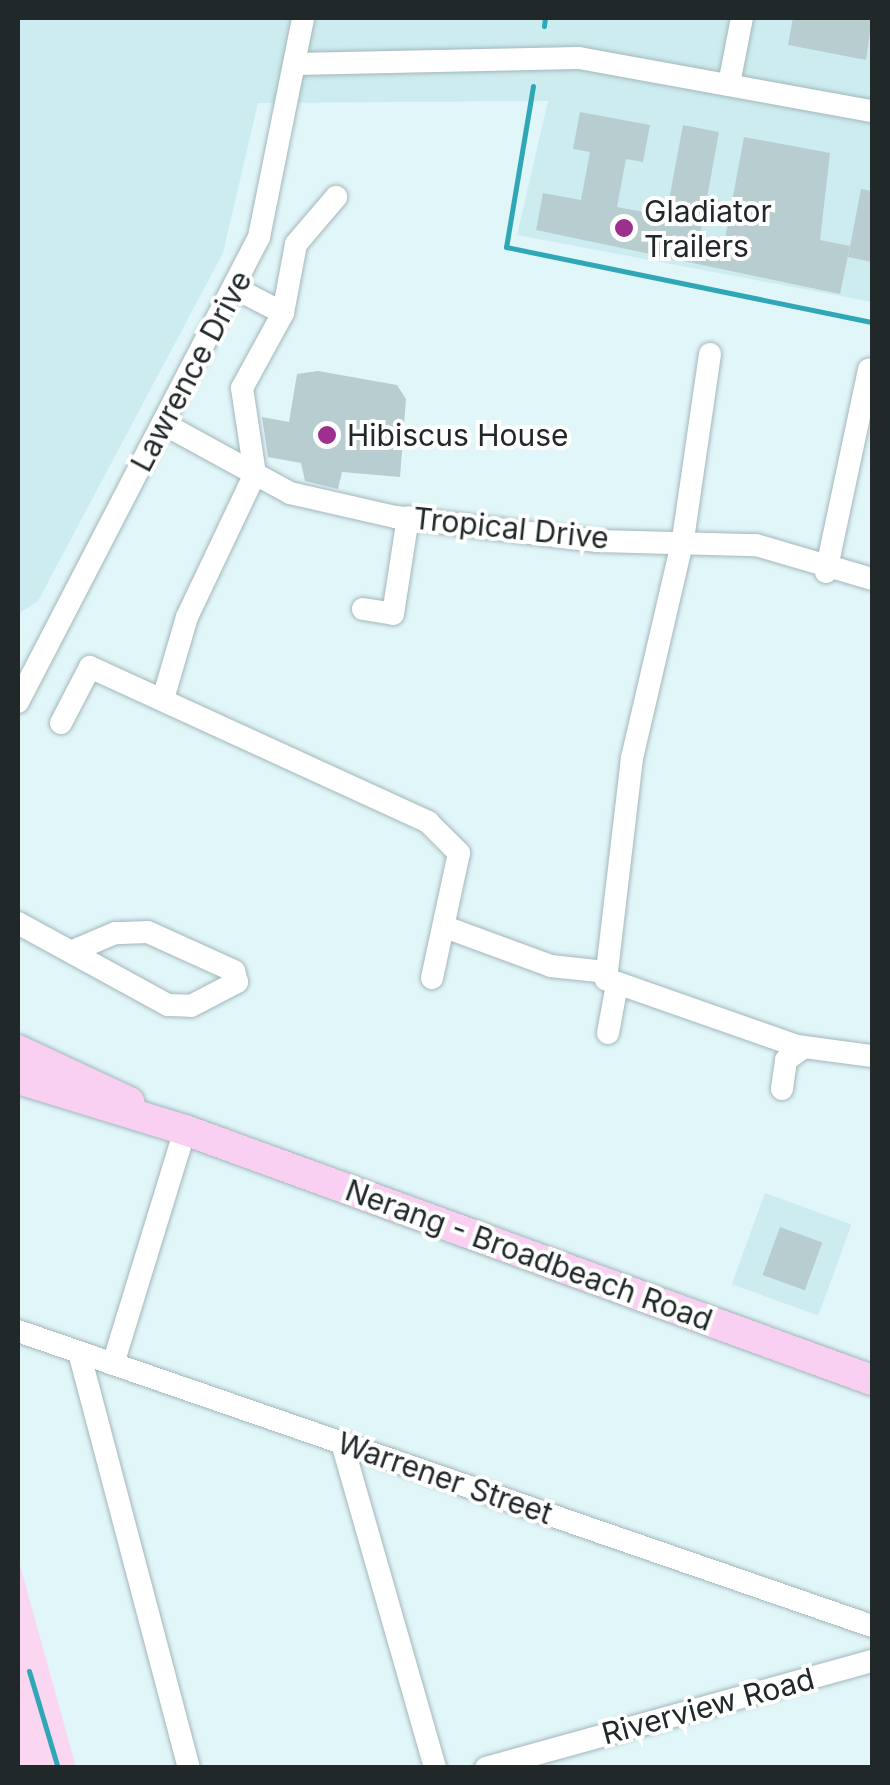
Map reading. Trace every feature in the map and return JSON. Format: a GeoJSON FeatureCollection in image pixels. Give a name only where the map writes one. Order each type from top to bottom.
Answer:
{"type":"FeatureCollection","features":[{"type":"Feature","properties":{"kind":"main road","name":"Nerang - Broadbeach Road"},"geometry":{"type":"LineString","coordinates":[[18,1050],[185,1130]]}},
{"type":"Feature","properties":{"kind":"main road","name":"Nerang - Broadbeach Road"},"geometry":{"type":"LineString","coordinates":[[18,1079],[185,1130],[872,1380]]}},
{"type":"Feature","properties":{"kind":"street","name":"Lawrence Drive"},"geometry":{"type":"LineString","coordinates":[[18,702],[28,656],[164,424],[235,288],[264,218],[304,18]]}},
{"type":"Feature","properties":{"kind":"street"},"geometry":{"type":"LineString","coordinates":[[730,84],[742,18]]}},
{"type":"Feature","properties":{"kind":"street"},"geometry":{"type":"LineString","coordinates":[[294,64],[561,57],[872,111]]}},
{"type":"Feature","properties":{"kind":"street"},"geometry":{"type":"LineString","coordinates":[[162,699],[187,617],[255,474],[242,388],[283,313],[296,244],[336,197]]}},
{"type":"Feature","properties":{"kind":"street"},"geometry":{"type":"LineString","coordinates":[[235,288],[283,313]]}},
{"type":"Feature","properties":{"kind":"street"},"geometry":{"type":"LineString","coordinates":[[608,1032],[632,758],[683,539],[710,354]]}},
{"type":"Feature","properties":{"kind":"street"},"geometry":{"type":"LineString","coordinates":[[826,572],[869,370]]}},
{"type":"Feature","properties":{"kind":"street","name":"Tropical Drive"},"geometry":{"type":"LineString","coordinates":[[164,424],[290,493],[408,518],[598,541],[683,539],[756,545],[826,572],[872,579]]}},
{"type":"Feature","properties":{"kind":"street"},"geometry":{"type":"LineString","coordinates":[[364,609],[394,614],[408,518]]}},
{"type":"Feature","properties":{"kind":"street"},"geometry":{"type":"LineString","coordinates":[[60,723],[90,667],[428,822],[459,853],[432,978]]}},
{"type":"Feature","properties":{"kind":"street"},"geometry":{"type":"LineString","coordinates":[[18,923],[177,1006],[228,993],[237,982],[234,971],[148,932],[115,933],[73,951]]}},
{"type":"Feature","properties":{"kind":"street"},"geometry":{"type":"LineString","coordinates":[[445,927],[552,966],[610,981],[804,1047],[872,1056]]}},
{"type":"Feature","properties":{"kind":"street"},"geometry":{"type":"LineString","coordinates":[[782,1089],[786,1060],[804,1047]]}},
{"type":"Feature","properties":{"kind":"street"},"geometry":{"type":"LineString","coordinates":[[114,1364],[185,1130]]}},
{"type":"Feature","properties":{"kind":"street","name":"Warrener Street"},"geometry":{"type":"LineString","coordinates":[[18,1332],[872,1626]]}},
{"type":"Feature","properties":{"kind":"street"},"geometry":{"type":"LineString","coordinates":[[78,1352],[189,1768]]}},
{"type":"Feature","properties":{"kind":"street"},"geometry":{"type":"LineString","coordinates":[[342,1443],[435,1768]]}},
{"type":"Feature","properties":{"kind":"street","name":"Riverview Road"},"geometry":{"type":"LineString","coordinates":[[486,1768],[872,1661]]}},
{"type":"Feature","properties":{"kind":"shaded area"},"geometry":{"type":"Polygon","coordinates":[[[18,18],[872,18],[872,302],[517,235],[548,101],[258,103],[223,253],[38,601],[18,614],[18,18]]]}},
{"type":"Feature","properties":{"kind":"shaded area"},"geometry":{"type":"Polygon","coordinates":[[[765,1193],[851,1224],[818,1316],[732,1284],[765,1193]]]}},
{"type":"Feature","properties":{"kind":"shaded area"},"geometry":{"type":"Polygon","coordinates":[[[18,1558],[76,1767],[18,1767],[18,1558]]]}},
{"type":"Feature","properties":{"kind":"building"},"geometry":{"type":"Polygon","coordinates":[[[793,18],[872,18],[866,60],[788,45],[793,18]]]}},
{"type":"Feature","properties":{"kind":"building"},"geometry":{"type":"Polygon","coordinates":[[[580,112],[650,125],[643,162],[626,159],[617,207],[666,216],[683,125],[719,132],[699,242],[724,245],[744,137],[830,153],[820,240],[850,246],[840,294],[536,230],[543,193],[581,200],[590,152],[573,149],[580,112]]]}},
{"type":"Feature","properties":{"kind":"building"},"geometry":{"type":"Polygon","coordinates":[[[861,189],[872,191],[872,262],[848,257],[861,189]]]}},
{"type":"Feature","properties":{"kind":"building","name":"Hibiscus House"},"geometry":{"type":"Polygon","coordinates":[[[318,371],[397,385],[406,399],[400,477],[342,472],[338,489],[305,481],[301,463],[268,457],[262,417],[289,422],[297,374],[318,371]]]}},
{"type":"Feature","properties":{"kind":"building"},"geometry":{"type":"Polygon","coordinates":[[[780,1227],[822,1242],[805,1290],[763,1275],[780,1227]]]}},
{"type":"Feature","properties":{"kind":"waterway"},"geometry":{"type":"LineString","coordinates":[[544,26],[545,18]]}},
{"type":"Feature","properties":{"kind":"waterway"},"geometry":{"type":"LineString","coordinates":[[533,86],[506,247],[872,322]]}},
{"type":"Feature","properties":{"kind":"waterway"},"geometry":{"type":"LineString","coordinates":[[29,1671],[58,1768]]}},
{"type":"Feature","properties":{"kind":"place","name":"Gladiator Trailers"},"geometry":{"type":"Point","coordinates":[624,228]}},
{"type":"Feature","properties":{"kind":"place","name":"Hibiscus House"},"geometry":{"type":"Point","coordinates":[327,435]}}]}
